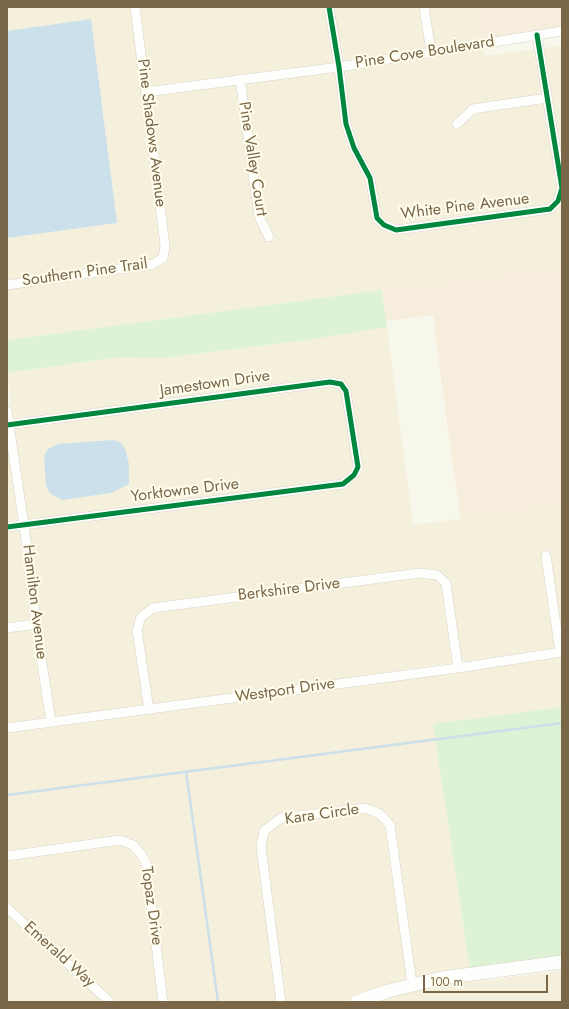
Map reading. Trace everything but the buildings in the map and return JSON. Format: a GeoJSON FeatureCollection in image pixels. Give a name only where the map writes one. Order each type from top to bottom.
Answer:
{"type":"FeatureCollection","features":[{"type":"Feature","properties":{"kind":"street","name":"Pine Shadows Avenue"},"geometry":{"type":"LineString","coordinates":[[135,7],[165,246],[163,258]]}},
{"type":"Feature","properties":{"kind":"street","name":"White Pine Avenue"},"geometry":{"type":"LineString","coordinates":[[329,7],[339,67],[346,124],[354,148],[370,178],[377,218],[384,225],[396,230],[550,209],[558,201],[562,188],[537,35]]}},
{"type":"Feature","properties":{"kind":"street"},"geometry":{"type":"LineString","coordinates":[[424,7],[431,52]]}},
{"type":"Feature","properties":{"kind":"street","name":"Pine Cove Boulevard"},"geometry":{"type":"LineString","coordinates":[[146,92],[339,67],[562,31]]}},
{"type":"Feature","properties":{"kind":"street","name":"Pine Valley Court"},"geometry":{"type":"LineString","coordinates":[[240,79],[259,216],[269,237]]}},
{"type":"Feature","properties":{"kind":"street"},"geometry":{"type":"LineString","coordinates":[[457,124],[473,109],[547,98]]}},
{"type":"Feature","properties":{"kind":"street","name":"Southern Pine Trail"},"geometry":{"type":"LineString","coordinates":[[7,285],[153,264],[163,258]]}},
{"type":"Feature","properties":{"kind":"street","name":"Jamestown Drive"},"geometry":{"type":"LineString","coordinates":[[8,425],[330,382],[341,384],[346,391],[358,467]]}},
{"type":"Feature","properties":{"kind":"street","name":"Hamilton Avenue"},"geometry":{"type":"LineString","coordinates":[[7,411],[51,722]]}},
{"type":"Feature","properties":{"kind":"street","name":"Yorktowne Drive"},"geometry":{"type":"LineString","coordinates":[[7,527],[343,484],[354,475],[358,467]]}},
{"type":"Feature","properties":{"kind":"street"},"geometry":{"type":"LineString","coordinates":[[546,556],[561,652]]}},
{"type":"Feature","properties":{"kind":"street","name":"Berkshire Drive"},"geometry":{"type":"LineString","coordinates":[[149,710],[137,630],[141,617],[153,608],[419,573],[437,575],[446,583],[458,668]]}},
{"type":"Feature","properties":{"kind":"street"},"geometry":{"type":"LineString","coordinates":[[7,628],[36,624]]}},
{"type":"Feature","properties":{"kind":"street","name":"Westport Drive"},"geometry":{"type":"LineString","coordinates":[[7,728],[458,668],[561,652]]}},
{"type":"Feature","properties":{"kind":"street","name":"Kara Circle"},"geometry":{"type":"LineString","coordinates":[[281,1002],[261,847],[264,831],[281,818],[365,808],[380,814],[390,825],[412,984]]}},
{"type":"Feature","properties":{"kind":"street","name":"Topaz Drive"},"geometry":{"type":"LineString","coordinates":[[7,856],[120,840],[133,845],[141,854],[146,863],[163,1002]]}},
{"type":"Feature","properties":{"kind":"street","name":"Emerald Way"},"geometry":{"type":"LineString","coordinates":[[7,908],[110,1002]]}},
{"type":"Feature","properties":{"kind":"street"},"geometry":{"type":"LineString","coordinates":[[356,1002],[412,984],[442,978],[562,962]]}},
{"type":"Feature","properties":{"kind":"shaded area"},"geometry":{"type":"Polygon","coordinates":[[[7,7],[131,7],[161,246],[159,255],[151,260],[7,280],[7,238],[117,223],[91,19],[7,31],[7,7]]]}},
{"type":"Feature","properties":{"kind":"shaded area"},"geometry":{"type":"Polygon","coordinates":[[[139,7],[324,7],[334,63],[150,86],[139,7]]]}},
{"type":"Feature","properties":{"kind":"shaded area"},"geometry":{"type":"Polygon","coordinates":[[[333,7],[420,7],[426,48],[342,61],[333,7]]]}},
{"type":"Feature","properties":{"kind":"shaded area"},"geometry":{"type":"Polygon","coordinates":[[[429,7],[477,7],[482,39],[434,46],[429,7]]]}},
{"type":"Feature","properties":{"kind":"shaded area"},"geometry":{"type":"Polygon","coordinates":[[[477,7],[562,7],[562,26],[482,39],[477,7]]]}},
{"type":"Feature","properties":{"kind":"shaded area"},"geometry":{"type":"Polygon","coordinates":[[[562,45],[562,164],[544,48],[562,45]]]}},
{"type":"Feature","properties":{"kind":"shaded area"},"geometry":{"type":"Polygon","coordinates":[[[483,48],[485,56],[535,49],[542,94],[472,105],[451,123],[457,131],[475,114],[543,104],[557,187],[554,199],[548,204],[396,225],[387,221],[381,216],[374,176],[358,146],[350,122],[344,71],[483,48]]]}},
{"type":"Feature","properties":{"kind":"shaded area"},"geometry":{"type":"Polygon","coordinates":[[[335,72],[366,180],[375,222],[383,230],[396,235],[551,214],[561,205],[562,202],[562,266],[7,340],[7,289],[154,269],[163,263],[166,264],[168,260],[167,257],[169,246],[151,96],[236,84],[255,217],[268,243],[275,239],[263,215],[245,83],[335,72]]]}},
{"type":"Feature","properties":{"kind":"shaded area"},"geometry":{"type":"Polygon","coordinates":[[[562,266],[562,506],[461,519],[433,315],[386,321],[382,290],[562,266]]]}},
{"type":"Feature","properties":{"kind":"shaded area"},"geometry":{"type":"Polygon","coordinates":[[[387,327],[413,525],[562,506],[562,635],[550,550],[542,551],[555,648],[462,662],[448,580],[437,570],[418,568],[152,604],[138,613],[133,629],[144,705],[54,717],[40,623],[29,529],[344,489],[357,479],[360,472],[363,471],[363,466],[361,464],[350,390],[342,379],[330,377],[13,419],[7,373],[119,357],[164,358],[300,341],[387,327]]]}},
{"type":"Feature","properties":{"kind":"shaded area"},"geometry":{"type":"Polygon","coordinates":[[[330,387],[339,388],[342,393],[353,466],[351,471],[341,479],[27,520],[14,429],[330,387]]]}},
{"type":"Feature","properties":{"kind":"shaded area"},"geometry":{"type":"Polygon","coordinates":[[[7,441],[19,521],[7,522],[7,441]]]}},
{"type":"Feature","properties":{"kind":"shaded area"},"geometry":{"type":"Polygon","coordinates":[[[20,530],[31,620],[7,623],[7,532],[20,530]]]}},
{"type":"Feature","properties":{"kind":"shaded area"},"geometry":{"type":"Polygon","coordinates":[[[419,578],[436,579],[442,585],[453,663],[152,704],[142,631],[144,620],[154,613],[419,578]]]}},
{"type":"Feature","properties":{"kind":"shaded area"},"geometry":{"type":"Polygon","coordinates":[[[32,629],[46,718],[7,723],[7,633],[32,629]]]}},
{"type":"Feature","properties":{"kind":"shaded area"},"geometry":{"type":"Polygon","coordinates":[[[562,657],[562,707],[433,724],[470,969],[416,978],[394,824],[383,811],[366,803],[280,813],[262,827],[277,1002],[167,1002],[150,862],[144,851],[135,840],[120,835],[7,851],[7,733],[455,673],[562,657]]]}},
{"type":"Feature","properties":{"kind":"shaded area"},"geometry":{"type":"Polygon","coordinates":[[[365,813],[378,818],[385,827],[407,980],[342,1002],[285,1002],[265,847],[268,834],[283,823],[365,813]]]}},
{"type":"Feature","properties":{"kind":"shaded area"},"geometry":{"type":"Polygon","coordinates":[[[120,845],[131,849],[142,864],[159,999],[158,1002],[117,1002],[7,902],[7,861],[120,845]]]}},
{"type":"Feature","properties":{"kind":"shaded area"},"geometry":{"type":"Polygon","coordinates":[[[7,914],[103,1002],[7,1002],[7,914]]]}},
{"type":"Feature","properties":{"kind":"shaded area"},"geometry":{"type":"Polygon","coordinates":[[[562,971],[562,1002],[369,1002],[389,995],[472,978],[472,982],[562,971]]]}},
{"type":"Feature","properties":{"kind":"green space"},"geometry":{"type":"Polygon","coordinates":[[[382,290],[387,327],[300,341],[164,358],[119,357],[7,373],[7,340],[382,290]]]}},
{"type":"Feature","properties":{"kind":"green space"},"geometry":{"type":"Polygon","coordinates":[[[562,707],[562,958],[470,969],[433,724],[562,707]]]}},
{"type":"Feature","properties":{"kind":"water"},"geometry":{"type":"Polygon","coordinates":[[[91,19],[117,223],[7,238],[7,31],[91,19]]]}},
{"type":"Feature","properties":{"kind":"water"},"geometry":{"type":"Polygon","coordinates":[[[113,440],[120,442],[125,449],[129,464],[129,484],[111,493],[62,500],[51,494],[46,486],[44,456],[48,449],[58,444],[113,440]]]}},
{"type":"Feature","properties":{"kind":"waterway"},"geometry":{"type":"LineString","coordinates":[[7,795],[562,723]]}},
{"type":"Feature","properties":{"kind":"waterway"},"geometry":{"type":"LineString","coordinates":[[186,771],[218,1002]]}},
{"type":"Feature","properties":{"kind":"cycle path"},"geometry":{"type":"LineString","coordinates":[[329,7],[339,67],[346,124],[354,148],[370,178],[377,218],[384,225],[396,230],[550,209],[558,201],[562,188],[537,35]]}},
{"type":"Feature","properties":{"kind":"cycle path"},"geometry":{"type":"LineString","coordinates":[[7,425],[330,382],[341,384],[346,391],[358,467],[354,475],[343,484],[7,527]]}}]}
